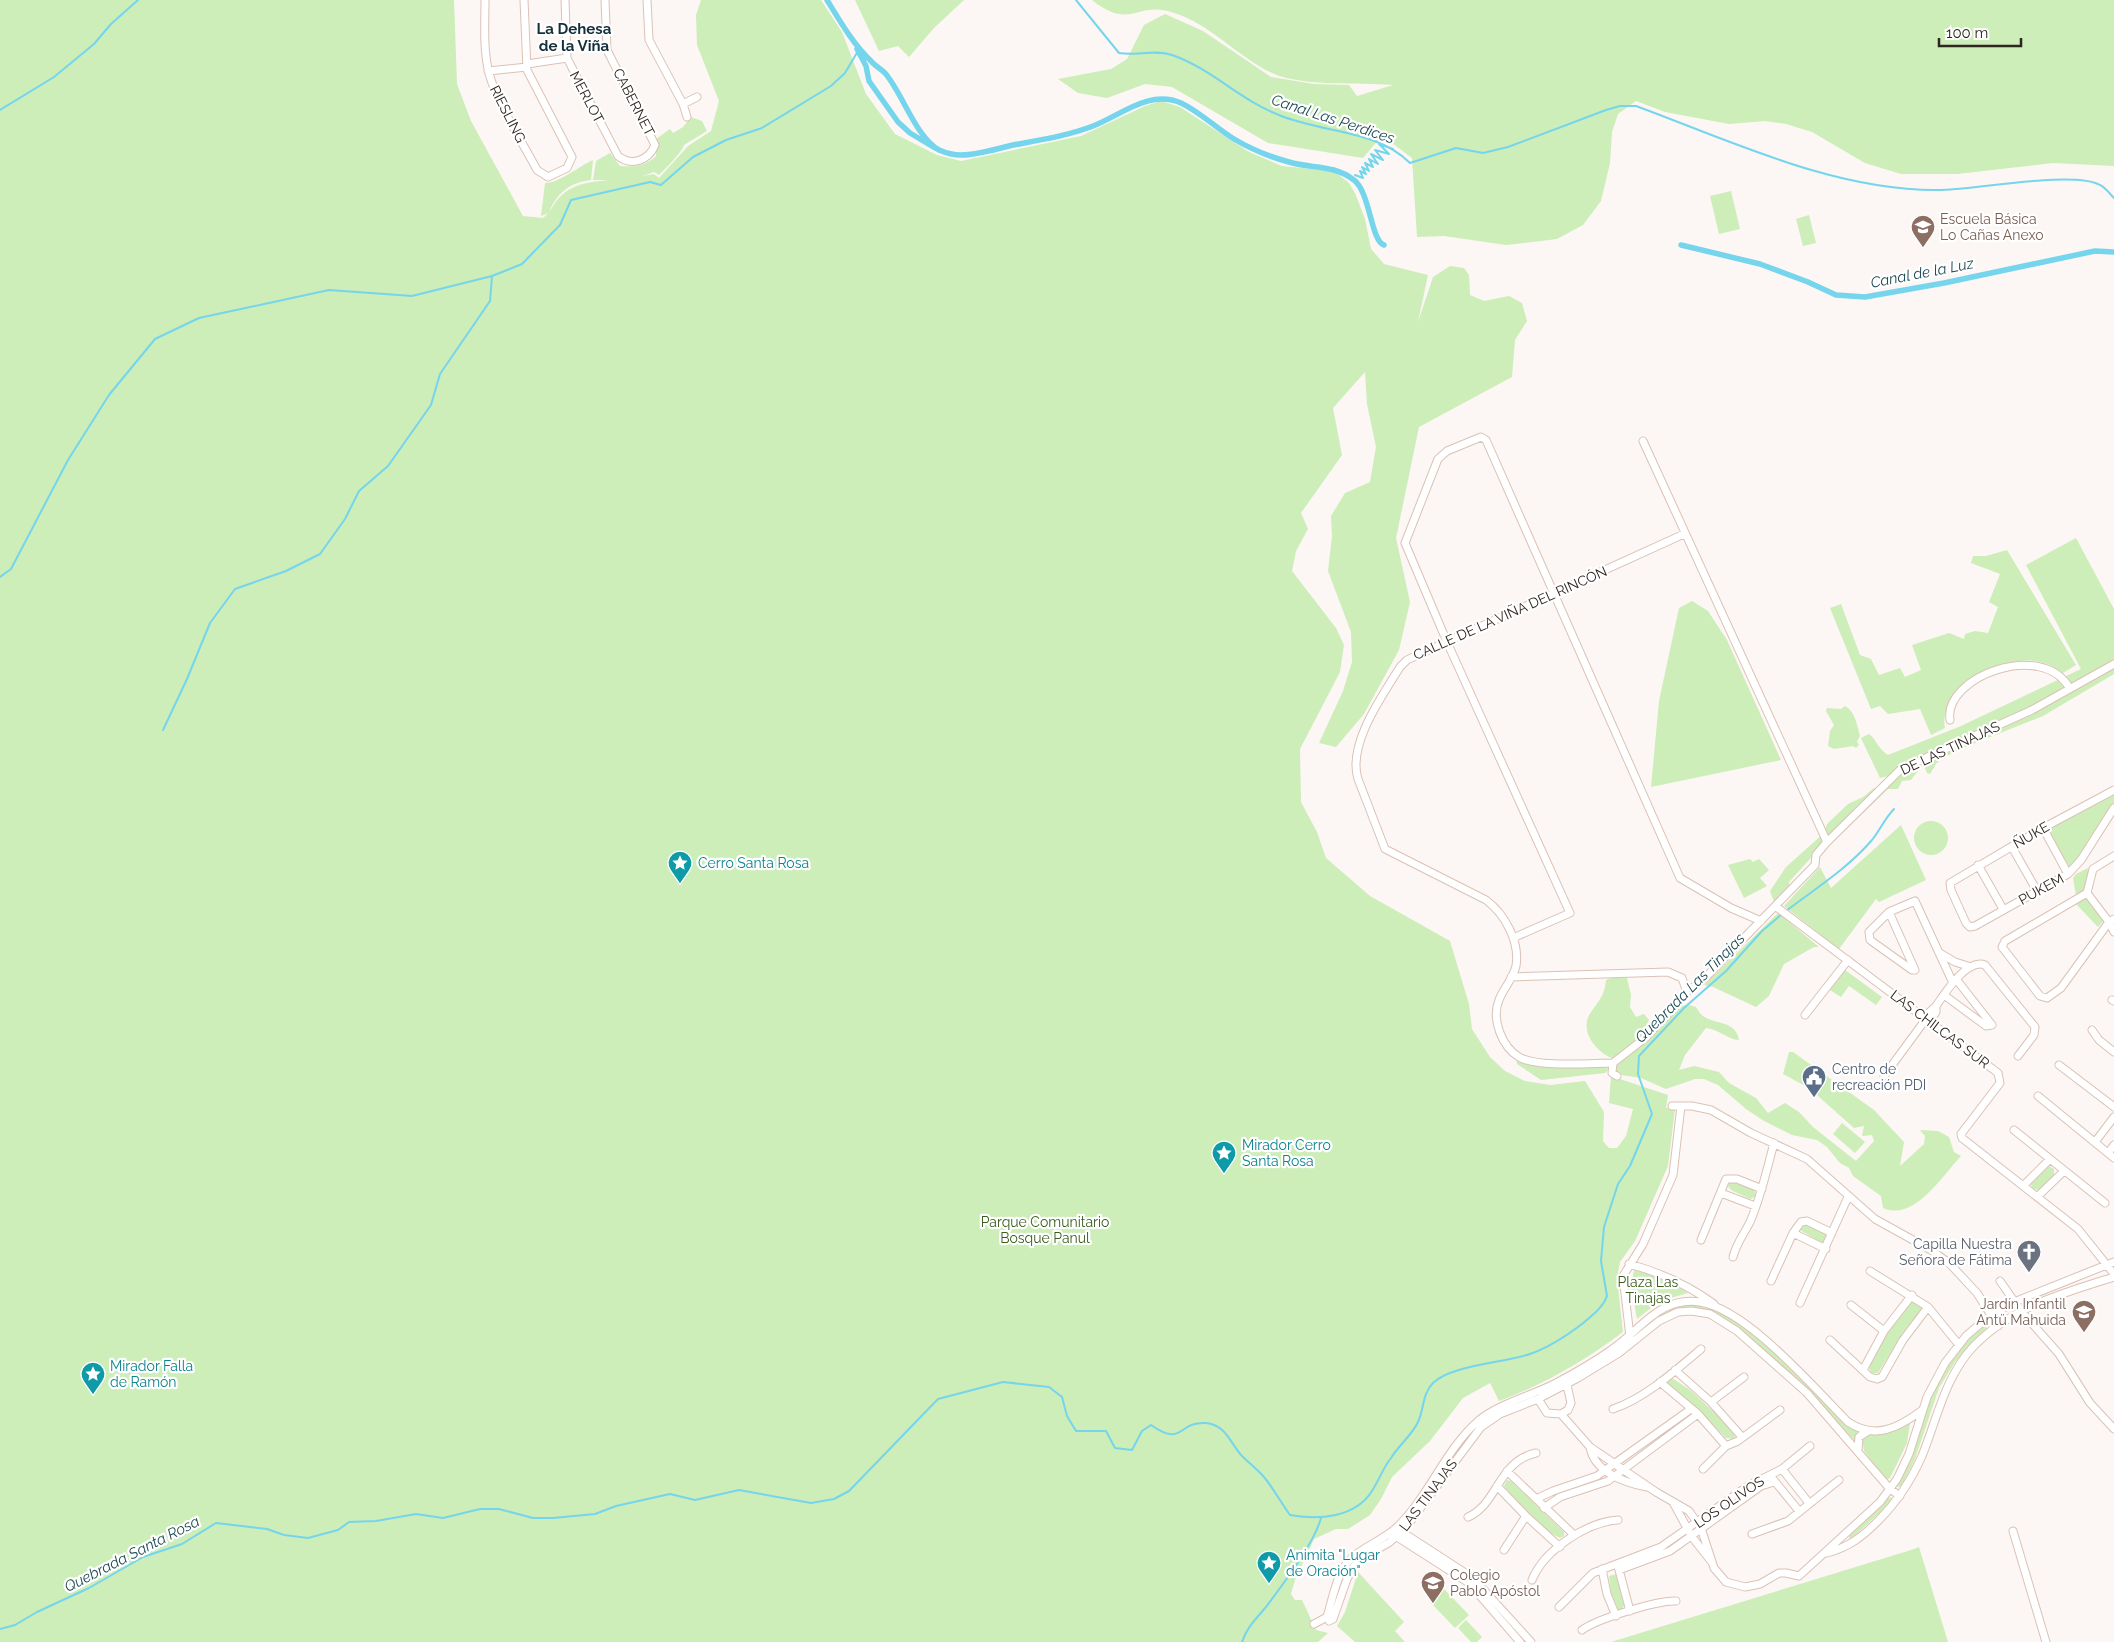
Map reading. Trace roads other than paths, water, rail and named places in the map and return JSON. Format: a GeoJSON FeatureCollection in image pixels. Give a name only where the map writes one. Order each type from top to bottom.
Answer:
{"type":"FeatureCollection","features":[{"type":"Feature","properties":{"kind":"street","name":"RIESLING"},"geometry":{"type":"LineString","coordinates":[[485,0],[488,71],[500,101],[538,172],[548,177],[569,166],[571,155],[527,66]]}},
{"type":"Feature","properties":{"kind":"street"},"geometry":{"type":"LineString","coordinates":[[524,0],[527,66]]}},
{"type":"Feature","properties":{"kind":"street","name":"MERLOT"},"geometry":{"type":"LineString","coordinates":[[565,0],[567,58],[616,153],[622,159]]}},
{"type":"Feature","properties":{"kind":"street","name":"CABERNET"},"geometry":{"type":"LineString","coordinates":[[605,0],[607,50],[655,145],[652,152],[642,160],[630,162],[622,159]]}},
{"type":"Feature","properties":{"kind":"street"},"geometry":{"type":"LineString","coordinates":[[647,0],[648,40],[683,104],[687,117]]}},
{"type":"Feature","properties":{"kind":"street"},"geometry":{"type":"LineString","coordinates":[[488,71],[567,58]]}},
{"type":"Feature","properties":{"kind":"street"},"geometry":{"type":"LineString","coordinates":[[683,104],[697,97]]}},
{"type":"Feature","properties":{"kind":"street"},"geometry":{"type":"LineString","coordinates":[[1513,938],[1570,913],[1447,642],[1405,543],[1438,459],[1445,452],[1479,437],[1486,440],[1680,878],[1731,908],[1761,921]]}},
{"type":"Feature","properties":{"kind":"street"},"geometry":{"type":"LineString","coordinates":[[1642,441],[1827,842]]}},
{"type":"Feature","properties":{"kind":"street","name":"CALLE DE LA VIÑA DEL RINCÓN"},"geometry":{"type":"LineString","coordinates":[[1512,976],[1516,962],[1513,938],[1496,909],[1486,900],[1385,850],[1357,775],[1357,765],[1365,726],[1400,666],[1412,657],[1684,534]]}},
{"type":"Feature","properties":{"kind":"street","name":"DE LAS TINAJAS"},"geometry":{"type":"LineString","coordinates":[[1614,1063],[1645,1038],[1687,992],[1705,978],[1761,921],[1815,865],[1816,855],[1827,842],[1901,769],[2032,710],[2114,664]]}},
{"type":"Feature","properties":{"kind":"street"},"geometry":{"type":"LineString","coordinates":[[1950,720],[1949,713],[1956,699],[1979,677],[1997,669],[2017,666],[2043,668],[2061,676],[2070,689]]}},
{"type":"Feature","properties":{"kind":"street","name":"ÑUKE"},"geometry":{"type":"LineString","coordinates":[[1970,927],[1951,890],[1950,883],[2043,828],[2114,790]]}},
{"type":"Feature","properties":{"kind":"street","name":"PUKEM"},"geometry":{"type":"LineString","coordinates":[[1970,927],[2068,874],[2081,860],[2114,808]]}},
{"type":"Feature","properties":{"kind":"street"},"geometry":{"type":"LineString","coordinates":[[2043,828],[2068,874]]}},
{"type":"Feature","properties":{"kind":"street"},"geometry":{"type":"LineString","coordinates":[[2012,847],[2037,891]]}},
{"type":"Feature","properties":{"kind":"street"},"geometry":{"type":"LineString","coordinates":[[2112,921],[2060,988],[2047,998],[2040,996],[2004,953],[2002,947],[2005,941],[2087,893],[2093,869],[2114,856]]}},
{"type":"Feature","properties":{"kind":"street"},"geometry":{"type":"LineString","coordinates":[[1978,865],[2003,909]]}},
{"type":"Feature","properties":{"kind":"street"},"geometry":{"type":"LineString","coordinates":[[2087,893],[2112,921],[2114,932]]}},
{"type":"Feature","properties":{"kind":"street"},"geometry":{"type":"LineString","coordinates":[[1889,912],[1915,970],[1912,970],[1868,937],[1868,932],[1889,912],[1915,901],[1938,952],[1954,981],[1992,1025],[1986,1026],[1944,995]]}},
{"type":"Feature","properties":{"kind":"street","name":"LAS CHILCAS SUR"},"geometry":{"type":"LineString","coordinates":[[1775,906],[1999,1074],[2000,1083],[1961,1134],[1965,1141],[2024,1185],[2078,1229],[2111,1264],[2114,1275]]}},
{"type":"Feature","properties":{"kind":"street"},"geometry":{"type":"LineString","coordinates":[[1938,952],[1955,962],[1971,966],[1985,965],[2035,1027],[2034,1035],[2018,1056]]}},
{"type":"Feature","properties":{"kind":"street"},"geometry":{"type":"LineString","coordinates":[[1805,1016],[1848,960]]}},
{"type":"Feature","properties":{"kind":"street"},"geometry":{"type":"LineString","coordinates":[[1884,1076],[1927,1020],[1936,1012],[1936,1006],[1954,981],[1971,966]]}},
{"type":"Feature","properties":{"kind":"street"},"geometry":{"type":"LineString","coordinates":[[1617,1076],[1612,1073],[1614,1063],[1550,1064],[1520,1058],[1504,1040],[1496,1017],[1499,999],[1512,976],[1668,972],[1682,978],[1687,992]]}},
{"type":"Feature","properties":{"kind":"street"},"geometry":{"type":"LineString","coordinates":[[2092,1030],[2099,1040],[2114,1052]]}},
{"type":"Feature","properties":{"kind":"street"},"geometry":{"type":"LineString","coordinates":[[2059,1065],[2114,1107]]}},
{"type":"Feature","properties":{"kind":"street"},"geometry":{"type":"LineString","coordinates":[[2038,1096],[2111,1155],[2114,1145]]}},
{"type":"Feature","properties":{"kind":"street"},"geometry":{"type":"LineString","coordinates":[[1672,1106],[1698,1107],[1717,1113],[1751,1133],[1814,1163],[1848,1197],[1883,1225],[1943,1258],[1971,1285],[1993,1315],[1998,1326]]}},
{"type":"Feature","properties":{"kind":"street"},"geometry":{"type":"LineString","coordinates":[[1630,1340],[1623,1283],[1629,1264],[1643,1244],[1673,1175],[1681,1106]]}},
{"type":"Feature","properties":{"kind":"street"},"geometry":{"type":"LineString","coordinates":[[2095,1142],[2114,1117]]}},
{"type":"Feature","properties":{"kind":"street"},"geometry":{"type":"LineString","coordinates":[[2014,1130],[2049,1160],[2105,1203]]}},
{"type":"Feature","properties":{"kind":"street"},"geometry":{"type":"LineString","coordinates":[[1733,1257],[1735,1247],[1749,1222],[1762,1189],[1774,1143]]}},
{"type":"Feature","properties":{"kind":"street"},"geometry":{"type":"LineString","coordinates":[[2024,1185],[2049,1160]]}},
{"type":"Feature","properties":{"kind":"street"},"geometry":{"type":"LineString","coordinates":[[2038,1196],[2064,1171]]}},
{"type":"Feature","properties":{"kind":"street"},"geometry":{"type":"LineString","coordinates":[[1701,1240],[1726,1180],[1731,1178],[1762,1189]]}},
{"type":"Feature","properties":{"kind":"street"},"geometry":{"type":"LineString","coordinates":[[1721,1193],[1755,1206]]}},
{"type":"Feature","properties":{"kind":"street"},"geometry":{"type":"LineString","coordinates":[[1800,1303],[1848,1197]]}},
{"type":"Feature","properties":{"kind":"street"},"geometry":{"type":"LineString","coordinates":[[1771,1281],[1797,1225],[1807,1221],[1832,1233]]}},
{"type":"Feature","properties":{"kind":"street"},"geometry":{"type":"LineString","coordinates":[[1793,1233],[1826,1249]]}},
{"type":"Feature","properties":{"kind":"street"},"geometry":{"type":"LineString","coordinates":[[1629,1264],[1655,1271],[1685,1286],[1745,1324],[1777,1351],[1848,1422],[1868,1431]]}},
{"type":"Feature","properties":{"kind":"street"},"geometry":{"type":"LineString","coordinates":[[1674,1504],[1692,1537],[1722,1579],[1740,1587],[1755,1586],[1779,1573],[1786,1572],[1795,1576],[1802,1575],[1880,1502],[1890,1489],[1909,1454],[1921,1411],[1942,1369],[1959,1345],[1974,1329],[2014,1302],[2111,1264]]}},
{"type":"Feature","properties":{"kind":"street"},"geometry":{"type":"LineString","coordinates":[[1870,1271],[1928,1306],[1959,1345]]}},
{"type":"Feature","properties":{"kind":"street"},"geometry":{"type":"LineString","coordinates":[[1824,1553],[1847,1547],[1857,1541],[1884,1515],[1900,1496],[1922,1455],[1956,1371],[1973,1347],[2020,1311],[2114,1275]]}},
{"type":"Feature","properties":{"kind":"street"},"geometry":{"type":"LineString","coordinates":[[2000,1281],[2020,1311],[2047,1338],[2083,1393],[2114,1429]]}},
{"type":"Feature","properties":{"kind":"street"},"geometry":{"type":"LineString","coordinates":[[1685,1286],[1690,1293],[1688,1302]]}},
{"type":"Feature","properties":{"kind":"street"},"geometry":{"type":"LineString","coordinates":[[1863,1370],[1884,1331],[1912,1295]]}},
{"type":"Feature","properties":{"kind":"street"},"geometry":{"type":"LineString","coordinates":[[1630,1340],[1658,1310],[1676,1303],[1688,1302],[1716,1306]]}},
{"type":"Feature","properties":{"kind":"street"},"geometry":{"type":"LineString","coordinates":[[1851,1305],[1884,1331]]}},
{"type":"Feature","properties":{"kind":"street"},"geometry":{"type":"LineString","coordinates":[[1830,1340],[1874,1379],[1882,1376],[1903,1340],[1928,1306]]}},
{"type":"Feature","properties":{"kind":"street"},"geometry":{"type":"LineString","coordinates":[[1630,1340],[1672,1314],[1698,1311],[1716,1317],[1737,1331],[1780,1367],[1807,1393],[1890,1489],[1900,1496]]}},
{"type":"Feature","properties":{"kind":"street","name":"LAS TINAJAS"},"geometry":{"type":"LineString","coordinates":[[1314,1624],[1327,1617],[1341,1573],[1348,1562],[1396,1532],[1481,1427],[1500,1414],[1567,1385],[1630,1340]]}},
{"type":"Feature","properties":{"kind":"street","name":"LAS TINAJAS"},"geometry":{"type":"LineString","coordinates":[[1396,1532],[1468,1432],[1479,1421],[1498,1409],[1564,1379],[1630,1340]]}},
{"type":"Feature","properties":{"kind":"street"},"geometry":{"type":"LineString","coordinates":[[1613,1409],[1624,1405],[1660,1382],[1701,1349]]}},
{"type":"Feature","properties":{"kind":"street"},"geometry":{"type":"LineString","coordinates":[[1675,1370],[1710,1402],[1742,1437]]}},
{"type":"Feature","properties":{"kind":"street"},"geometry":{"type":"LineString","coordinates":[[1710,1402],[1744,1377]]}},
{"type":"Feature","properties":{"kind":"street"},"geometry":{"type":"LineString","coordinates":[[1660,1382],[1698,1414],[1726,1446]]}},
{"type":"Feature","properties":{"kind":"street"},"geometry":{"type":"LineString","coordinates":[[1538,1399],[1548,1413],[1561,1414],[1568,1410],[1572,1400],[1567,1385]]}},
{"type":"Feature","properties":{"kind":"street"},"geometry":{"type":"LineString","coordinates":[[1536,1499],[1597,1476],[1691,1409]]}},
{"type":"Feature","properties":{"kind":"street"},"geometry":{"type":"LineString","coordinates":[[1703,1469],[1726,1446],[1780,1410]]}},
{"type":"Feature","properties":{"kind":"street"},"geometry":{"type":"LineString","coordinates":[[1858,1451],[1859,1437],[1868,1431],[1892,1429],[1921,1411]]}},
{"type":"Feature","properties":{"kind":"street"},"geometry":{"type":"LineString","coordinates":[[1561,1414],[1590,1447],[1674,1504],[1689,1512],[1701,1528],[1712,1563]]}},
{"type":"Feature","properties":{"kind":"street"},"geometry":{"type":"LineString","coordinates":[[1544,1508],[1553,1500],[1608,1481],[1622,1468],[1698,1414]]}},
{"type":"Feature","properties":{"kind":"street","name":"LOS OLIVOS"},"geometry":{"type":"LineString","coordinates":[[1618,1567],[1661,1547],[1748,1486],[1782,1469],[1810,1446]]}},
{"type":"Feature","properties":{"kind":"street"},"geometry":{"type":"LineString","coordinates":[[1590,1447],[1591,1455],[1605,1470],[1631,1484],[1650,1488]]}},
{"type":"Feature","properties":{"kind":"street"},"geometry":{"type":"LineString","coordinates":[[1468,1517],[1481,1507],[1507,1471],[1520,1458],[1536,1453]]}},
{"type":"Feature","properties":{"kind":"street"},"geometry":{"type":"LineString","coordinates":[[1782,1469],[1809,1502]]}},
{"type":"Feature","properties":{"kind":"street"},"geometry":{"type":"LineString","coordinates":[[1507,1471],[1573,1534]]}},
{"type":"Feature","properties":{"kind":"street"},"geometry":{"type":"LineString","coordinates":[[1770,1475],[1798,1511]]}},
{"type":"Feature","properties":{"kind":"street"},"geometry":{"type":"LineString","coordinates":[[1752,1534],[1782,1524],[1839,1480]]}},
{"type":"Feature","properties":{"kind":"street","name":"LOS OLIVOS"},"geometry":{"type":"LineString","coordinates":[[1618,1567],[1661,1556],[1692,1537],[1701,1528],[1760,1486],[1774,1482]]}},
{"type":"Feature","properties":{"kind":"street"},"geometry":{"type":"LineString","coordinates":[[1497,1486],[1560,1547]]}},
{"type":"Feature","properties":{"kind":"street"},"geometry":{"type":"LineString","coordinates":[[1504,1550],[1526,1516]]}},
{"type":"Feature","properties":{"kind":"street"},"geometry":{"type":"LineString","coordinates":[[1532,1580],[1540,1567],[1573,1534],[1595,1524],[1618,1520]]}},
{"type":"Feature","properties":{"kind":"street"},"geometry":{"type":"LineString","coordinates":[[2013,1531],[2046,1642]]}},
{"type":"Feature","properties":{"kind":"street"},"geometry":{"type":"LineString","coordinates":[[1396,1532],[1469,1583],[1520,1642]]}},
{"type":"Feature","properties":{"kind":"street"},"geometry":{"type":"LineString","coordinates":[[1396,1532],[1473,1578],[1531,1642]]}},
{"type":"Feature","properties":{"kind":"street"},"geometry":{"type":"LineString","coordinates":[[1560,1607],[1593,1573],[1602,1568],[1618,1567],[1630,1611]]}},
{"type":"Feature","properties":{"kind":"street"},"geometry":{"type":"LineString","coordinates":[[1602,1568],[1607,1594],[1616,1616]]}},
{"type":"Feature","properties":{"kind":"street"},"geometry":{"type":"LineString","coordinates":[[1582,1630],[1630,1611],[1668,1600],[1676,1601]]}},
{"type":"Feature","properties":{"kind":"waterway"},"geometry":{"type":"LineString","coordinates":[[0,110],[54,77],[94,44],[111,24],[138,0]]}},
{"type":"Feature","properties":{"kind":"waterway"},"geometry":{"type":"LineString","coordinates":[[827,0],[858,47],[892,82],[923,135],[939,150],[958,155],[980,153],[1093,126],[1147,101],[1169,100],[1188,107],[1247,146],[1282,160],[1338,171],[1354,180],[1364,195],[1376,235],[1384,245]]}},
{"type":"Feature","properties":{"kind":"waterway","name":"Canal Las Perdices"},"geometry":{"type":"LineString","coordinates":[[1076,0],[1119,53],[1165,53],[1172,55],[1200,68],[1265,109],[1295,121],[1365,138],[1396,152],[1410,163],[1456,148],[1483,153],[1508,147],[1606,110],[1620,106],[1636,106],[1784,162],[1861,182],[1899,188],[1938,190],[2069,179],[2100,185],[2114,198]]}},
{"type":"Feature","properties":{"kind":"waterway"},"geometry":{"type":"LineString","coordinates":[[857,49],[866,66],[869,81],[898,122],[910,133],[935,148]]}},
{"type":"Feature","properties":{"kind":"waterway"},"geometry":{"type":"LineString","coordinates":[[0,577],[11,569],[68,460],[109,395],[155,339],[199,318],[329,290],[412,296],[492,276],[522,264],[560,225],[571,200],[650,182],[661,185],[693,157],[726,140],[762,128],[831,86],[845,73],[858,51]]}},
{"type":"Feature","properties":{"kind":"waterway","name":"Canal Las Perdices"},"geometry":{"type":"LineString","coordinates":[[1355,175],[1363,178],[1360,171],[1366,174],[1362,167],[1369,171],[1365,163],[1373,167],[1369,159],[1378,164],[1371,154],[1383,160],[1375,150],[1389,154],[1379,144],[1393,149]]}},
{"type":"Feature","properties":{"kind":"waterway","name":"Canal de la Luz"},"geometry":{"type":"LineString","coordinates":[[1681,245],[1760,264],[1836,295],[1865,297],[1944,283],[2095,251],[2114,252]]}},
{"type":"Feature","properties":{"kind":"waterway"},"geometry":{"type":"LineString","coordinates":[[163,730],[210,623],[235,589],[286,571],[320,554],[345,519],[359,491],[388,466],[431,405],[440,374],[490,301],[492,276]]}},
{"type":"Feature","properties":{"kind":"waterway","name":"Quebrada Las Tinajas"},"geometry":{"type":"LineString","coordinates":[[1786,911],[1852,860],[1872,840],[1894,809]]}},
{"type":"Feature","properties":{"kind":"waterway","name":"Quebrada Santa Rosa"},"geometry":{"type":"LineString","coordinates":[[0,1629],[15,1625],[37,1612],[89,1588],[143,1557],[182,1544],[216,1523],[267,1529],[284,1535],[308,1538],[338,1530],[349,1522],[376,1521],[416,1514],[443,1518],[480,1509],[499,1509],[533,1518],[553,1518],[595,1514],[616,1506],[670,1494],[695,1500],[739,1490],[811,1503],[834,1499],[849,1491],[938,1399],[1003,1382],[1049,1387],[1062,1397],[1067,1416],[1076,1431],[1106,1431],[1115,1448],[1132,1450],[1142,1431],[1151,1425],[1169,1434],[1175,1434],[1197,1423],[1213,1424],[1227,1435],[1242,1456],[1264,1477],[1290,1515],[1324,1517],[1346,1512],[1365,1500],[1372,1491],[1394,1453],[1415,1427],[1429,1387],[1433,1383],[1452,1372],[1519,1357],[1544,1348],[1576,1329],[1603,1304],[1607,1296],[1601,1261],[1604,1227],[1618,1184],[1630,1166],[1652,1114],[1638,1074],[1639,1056],[1684,1008],[1726,971],[1762,931],[1782,914]]}},
{"type":"Feature","properties":{"kind":"waterway"},"geometry":{"type":"LineString","coordinates":[[1242,1642],[1249,1627],[1281,1587],[1305,1552],[1321,1518]]}},
{"type":"Feature","properties":{"kind":"place","name":"Escuela Básica Lo Cañas Anexo"},"geometry":{"type":"Point","coordinates":[1923,248]}},
{"type":"Feature","properties":{"kind":"place","name":"Cerro Santa Rosa"},"geometry":{"type":"Point","coordinates":[680,884]}},
{"type":"Feature","properties":{"kind":"place","name":"Centro de recreación PDI"},"geometry":{"type":"Point","coordinates":[1814,1098]}},
{"type":"Feature","properties":{"kind":"place","name":"Mirador Cerro Santa Rosa"},"geometry":{"type":"Point","coordinates":[1224,1174]}},
{"type":"Feature","properties":{"kind":"place","name":"Capilla Nuestra Señora de Fátima"},"geometry":{"type":"Point","coordinates":[2029,1273]}},
{"type":"Feature","properties":{"kind":"place","name":"Jardín Infantil Antü Mahuida"},"geometry":{"type":"Point","coordinates":[2084,1333]}},
{"type":"Feature","properties":{"kind":"place","name":"Mirador Falla de Ramón"},"geometry":{"type":"Point","coordinates":[93,1395]}},
{"type":"Feature","properties":{"kind":"place","name":"Animita \"Lugar de Oración\""},"geometry":{"type":"Point","coordinates":[1269,1584]}},
{"type":"Feature","properties":{"kind":"place","name":"Colegio Pablo Apóstol"},"geometry":{"type":"Point","coordinates":[1433,1604]}},
{"type":"Feature","properties":{"kind":"district","name":"La Dehesa de la Viña"},"geometry":{"type":"Point","coordinates":[574,38]}},
{"type":"Feature","properties":{"kind":"park label","name":"Parque Comunitario Bosque Panul"},"geometry":{"type":"Point","coordinates":[1045,1230]}},
{"type":"Feature","properties":{"kind":"park label","name":"Plaza Las Tinajas"},"geometry":{"type":"Point","coordinates":[1648,1290]}}]}
